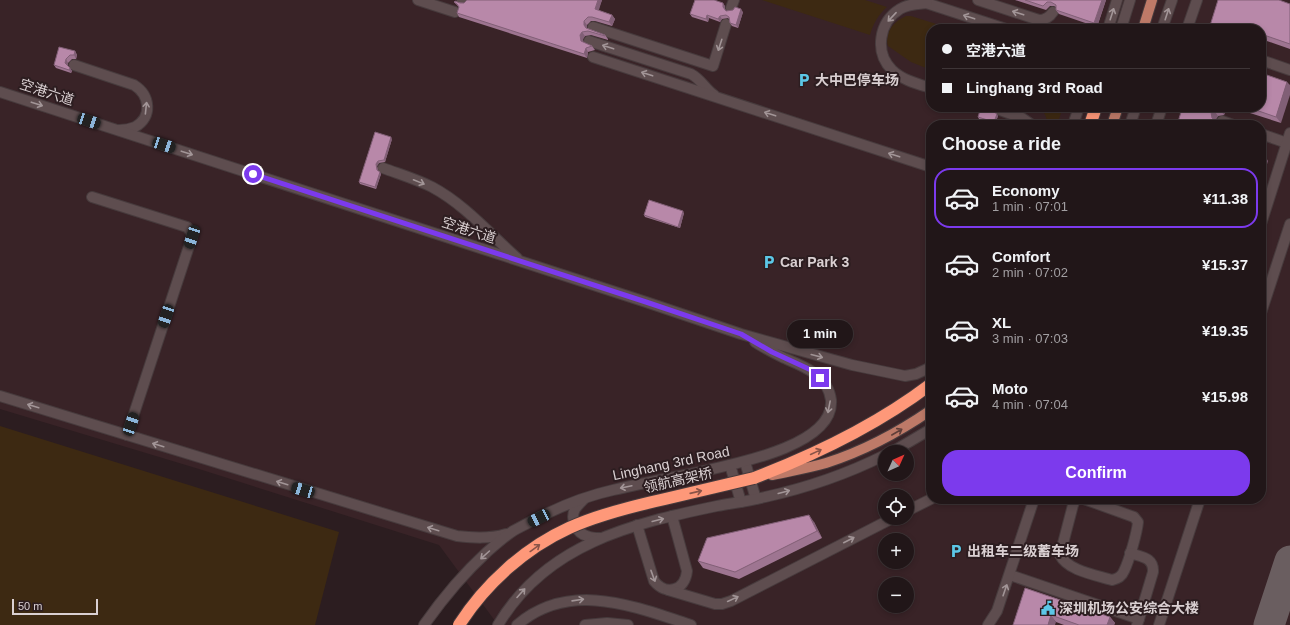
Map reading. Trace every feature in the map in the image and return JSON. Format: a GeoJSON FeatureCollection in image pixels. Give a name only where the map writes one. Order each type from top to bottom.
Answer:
{"type":"FeatureCollection","features":[{"type":"Feature","properties":{"kind":"highway"},"geometry":{"type":"LineString","coordinates":[[754,478],[787,466],[859,431],[909,401],[926,388]]}},
{"type":"Feature","properties":{"kind":"highway","name":"领航高架桥"},"geometry":{"type":"LineString","coordinates":[[459,625],[467,612],[484,591],[512,564],[541,543],[569,528],[603,515],[754,478]]}},
{"type":"Feature","properties":{"kind":"main road"},"geometry":{"type":"LineString","coordinates":[[1145,24],[1152,0]]}},
{"type":"Feature","properties":{"kind":"main road","name":"领航高架桥"},"geometry":{"type":"LineString","coordinates":[[754,478],[826,463],[854,453],[896,433],[926,413]]}},
{"type":"Feature","properties":{"kind":"street"},"geometry":{"type":"LineString","coordinates":[[418,0],[455,12]]}},
{"type":"Feature","properties":{"kind":"street"},"geometry":{"type":"LineString","coordinates":[[978,0],[1038,20],[1049,18],[1053,12]]}},
{"type":"Feature","properties":{"kind":"street"},"geometry":{"type":"LineString","coordinates":[[1110,24],[1117,0]]}},
{"type":"Feature","properties":{"kind":"street"},"geometry":{"type":"LineString","coordinates":[[1123,24],[1130,0]]}},
{"type":"Feature","properties":{"kind":"street"},"geometry":{"type":"LineString","coordinates":[[1164,24],[1172,0]]}},
{"type":"Feature","properties":{"kind":"street"},"geometry":{"type":"LineString","coordinates":[[1189,24],[1197,0]]}},
{"type":"Feature","properties":{"kind":"street"},"geometry":{"type":"LineString","coordinates":[[926,86],[904,78],[892,70],[884,58],[881,44],[883,30],[890,17],[895,12],[922,2],[990,24]]}},
{"type":"Feature","properties":{"kind":"street"},"geometry":{"type":"LineString","coordinates":[[593,27],[713,66],[726,24]]}},
{"type":"Feature","properties":{"kind":"street"},"geometry":{"type":"LineString","coordinates":[[589,41],[691,74],[699,79],[708,90],[717,97]]}},
{"type":"Feature","properties":{"kind":"street"},"geometry":{"type":"LineString","coordinates":[[593,57],[926,165]]}},
{"type":"Feature","properties":{"kind":"street"},"geometry":{"type":"LineString","coordinates":[[1266,62],[1290,70]]}},
{"type":"Feature","properties":{"kind":"street"},"geometry":{"type":"LineString","coordinates":[[74,65],[134,85],[145,96],[147,111],[142,120],[135,127],[119,130]]}},
{"type":"Feature","properties":{"kind":"street","name":"空港六道"},"geometry":{"type":"LineString","coordinates":[[0,92],[741,334],[852,365],[905,376],[916,374],[926,369]]}},
{"type":"Feature","properties":{"kind":"street"},"geometry":{"type":"LineString","coordinates":[[1006,112],[1025,120]]}},
{"type":"Feature","properties":{"kind":"street"},"geometry":{"type":"LineString","coordinates":[[1266,135],[1288,138],[1266,204]]}},
{"type":"Feature","properties":{"kind":"street"},"geometry":{"type":"LineString","coordinates":[[383,168],[421,182],[442,193],[470,214],[520,261]]}},
{"type":"Feature","properties":{"kind":"street"},"geometry":{"type":"LineString","coordinates":[[92,197],[187,227],[191,232],[192,237],[127,435]]}},
{"type":"Feature","properties":{"kind":"street"},"geometry":{"type":"LineString","coordinates":[[1266,298],[1290,224]]}},
{"type":"Feature","properties":{"kind":"street","name":"Linghang 3rd Road"},"geometry":{"type":"LineString","coordinates":[[424,625],[440,602],[457,582],[487,553],[512,532],[548,513],[586,498],[612,490],[745,462],[770,455],[808,436],[820,427],[829,413],[831,400],[827,388],[820,378],[811,370],[772,352],[741,334]]}},
{"type":"Feature","properties":{"kind":"street"},"geometry":{"type":"LineString","coordinates":[[0,396],[457,536],[478,538],[497,537],[512,532]]}},
{"type":"Feature","properties":{"kind":"street"},"geometry":{"type":"LineString","coordinates":[[904,445],[926,432]]}},
{"type":"Feature","properties":{"kind":"street"},"geometry":{"type":"LineString","coordinates":[[498,625],[515,599],[546,569],[579,548],[601,538],[637,525],[672,516],[802,488],[868,464],[878,459]]}},
{"type":"Feature","properties":{"kind":"street"},"geometry":{"type":"LineString","coordinates":[[745,462],[756,499]]}},
{"type":"Feature","properties":{"kind":"street"},"geometry":{"type":"LineString","coordinates":[[730,465],[741,502]]}},
{"type":"Feature","properties":{"kind":"street"},"geometry":{"type":"LineString","coordinates":[[586,498],[575,509],[573,515],[576,526],[579,532],[586,536],[601,538]]}},
{"type":"Feature","properties":{"kind":"street"},"geometry":{"type":"LineString","coordinates":[[914,508],[926,502]]}},
{"type":"Feature","properties":{"kind":"street"},"geometry":{"type":"LineString","coordinates":[[994,625],[997,611],[1032,504]]}},
{"type":"Feature","properties":{"kind":"street"},"geometry":{"type":"LineString","coordinates":[[1074,504],[1060,555],[1063,561],[1073,568],[1112,580],[1117,579],[1124,572],[1138,522],[1134,517],[1098,504]]}},
{"type":"Feature","properties":{"kind":"street"},"geometry":{"type":"LineString","coordinates":[[1159,625],[1198,504]]}},
{"type":"Feature","properties":{"kind":"street"},"geometry":{"type":"LineString","coordinates":[[668,590],[680,587],[684,582],[687,571],[672,516]]}},
{"type":"Feature","properties":{"kind":"street"},"geometry":{"type":"LineString","coordinates":[[637,525],[654,581],[662,588],[715,604],[722,604],[731,601],[879,525]]}},
{"type":"Feature","properties":{"kind":"street"},"geometry":{"type":"LineString","coordinates":[[1010,575],[1138,622],[1153,572],[1153,566],[1151,561],[1146,558],[1130,553]]}},
{"type":"Feature","properties":{"kind":"street"},"geometry":{"type":"LineString","coordinates":[[686,577],[688,586],[696,598]]}},
{"type":"Feature","properties":{"kind":"street"},"geometry":{"type":"LineString","coordinates":[[517,625],[542,609],[583,599],[604,600],[627,605],[691,625]]}},
{"type":"Feature","properties":{"kind":"street"},"geometry":{"type":"LineString","coordinates":[[988,625],[997,611]]}},
{"type":"Feature","properties":{"kind":"street"},"geometry":{"type":"LineString","coordinates":[[585,625],[607,623],[628,625]]}},
{"type":"Feature","properties":{"kind":"shaded area"},"geometry":{"type":"Polygon","coordinates":[[[0,0],[1290,0],[1290,625],[498,625],[439,545],[199,469],[0,409],[0,0]]]}},
{"type":"Feature","properties":{"kind":"shaded area"},"geometry":{"type":"Polygon","coordinates":[[[762,0],[865,0],[887,7],[876,20],[870,35],[762,0]]]}},
{"type":"Feature","properties":{"kind":"shaded area"},"geometry":{"type":"Polygon","coordinates":[[[906,16],[911,16],[936,24],[926,24],[926,68],[911,62],[888,46],[887,41],[889,32],[897,21],[906,16]]]}},
{"type":"Feature","properties":{"kind":"shaded area"},"geometry":{"type":"Polygon","coordinates":[[[1043,112],[1061,112],[1059,120],[1047,120],[1043,112]]]}},
{"type":"Feature","properties":{"kind":"shaded area"},"geometry":{"type":"Polygon","coordinates":[[[0,426],[339,532],[315,625],[0,625],[0,426]]]}},
{"type":"Feature","properties":{"kind":"building"},"geometry":{"type":"Polygon","coordinates":[[[467,0],[598,0],[595,9],[612,15],[609,22],[592,17],[588,17],[584,21],[586,28],[605,36],[588,31],[582,32],[580,35],[581,41],[592,46],[586,48],[584,54],[457,13],[459,7],[454,2],[464,3],[467,0]]]}},
{"type":"Feature","properties":{"kind":"building"},"geometry":{"type":"Polygon","coordinates":[[[695,0],[714,0],[723,3],[723,7],[726,11],[733,10],[735,7],[741,9],[736,25],[730,23],[729,17],[726,15],[720,16],[718,19],[707,15],[706,19],[690,14],[695,0]]]}},
{"type":"Feature","properties":{"kind":"building"},"geometry":{"type":"Polygon","coordinates":[[[1025,0],[1102,0],[1094,23],[1056,10],[1056,5],[1051,2],[1047,2],[1043,6],[1025,0]]]}},
{"type":"Feature","properties":{"kind":"building"},"geometry":{"type":"Polygon","coordinates":[[[1218,0],[1279,0],[1290,4],[1290,44],[1266,36],[1266,24],[1211,24],[1218,0]]]}},
{"type":"Feature","properties":{"kind":"building"},"geometry":{"type":"Polygon","coordinates":[[[59,47],[75,51],[74,55],[70,55],[66,59],[65,63],[70,68],[69,70],[54,65],[59,47]]]}},
{"type":"Feature","properties":{"kind":"building"},"geometry":{"type":"Polygon","coordinates":[[[1266,75],[1287,82],[1276,117],[1262,112],[1266,112],[1266,75]]]}},
{"type":"Feature","properties":{"kind":"building"},"geometry":{"type":"Polygon","coordinates":[[[980,112],[994,112],[997,114],[995,120],[988,120],[978,117],[980,112]]]}},
{"type":"Feature","properties":{"kind":"building"},"geometry":{"type":"Polygon","coordinates":[[[1181,112],[1211,112],[1212,118],[1215,120],[1179,120],[1181,112]]]}},
{"type":"Feature","properties":{"kind":"building"},"geometry":{"type":"Polygon","coordinates":[[[375,132],[391,137],[384,160],[378,161],[376,164],[377,170],[380,172],[375,187],[359,182],[375,132]]]}},
{"type":"Feature","properties":{"kind":"building"},"geometry":{"type":"Polygon","coordinates":[[[649,200],[683,211],[678,227],[644,215],[649,200]]]}},
{"type":"Feature","properties":{"kind":"building"},"geometry":{"type":"Polygon","coordinates":[[[809,515],[817,531],[735,572],[698,561],[707,538],[809,515]]]}},
{"type":"Feature","properties":{"kind":"building","name":"深圳机场公安综合大楼"},"geometry":{"type":"Polygon","coordinates":[[[1025,588],[1110,617],[1107,625],[1079,625],[1051,615],[1048,625],[1013,625],[1025,588]]]}},
{"type":"Feature","properties":{"kind":"taxiway"},"geometry":{"type":"LineString","coordinates":[[1269,625],[1290,561]]}},
{"type":"Feature","properties":{"kind":"place","name":"大中巴停车场"},"geometry":{"type":"Point","coordinates":[804,80]}},
{"type":"Feature","properties":{"kind":"place","name":"Car Park 3"},"geometry":{"type":"Point","coordinates":[769,262]}},
{"type":"Feature","properties":{"kind":"place","name":"出租车二级蓄车场"},"geometry":{"type":"Point","coordinates":[956,551]}},
{"type":"Feature","properties":{"kind":"place","name":"深圳机场公安综合大楼"},"geometry":{"type":"Point","coordinates":[1048,608]}},
{"type":"Feature","properties":{"kind":"route"},"geometry":{"type":"LineString","coordinates":[[253,174],[741,334],[772,352],[811,370],[820,378]]}}]}
